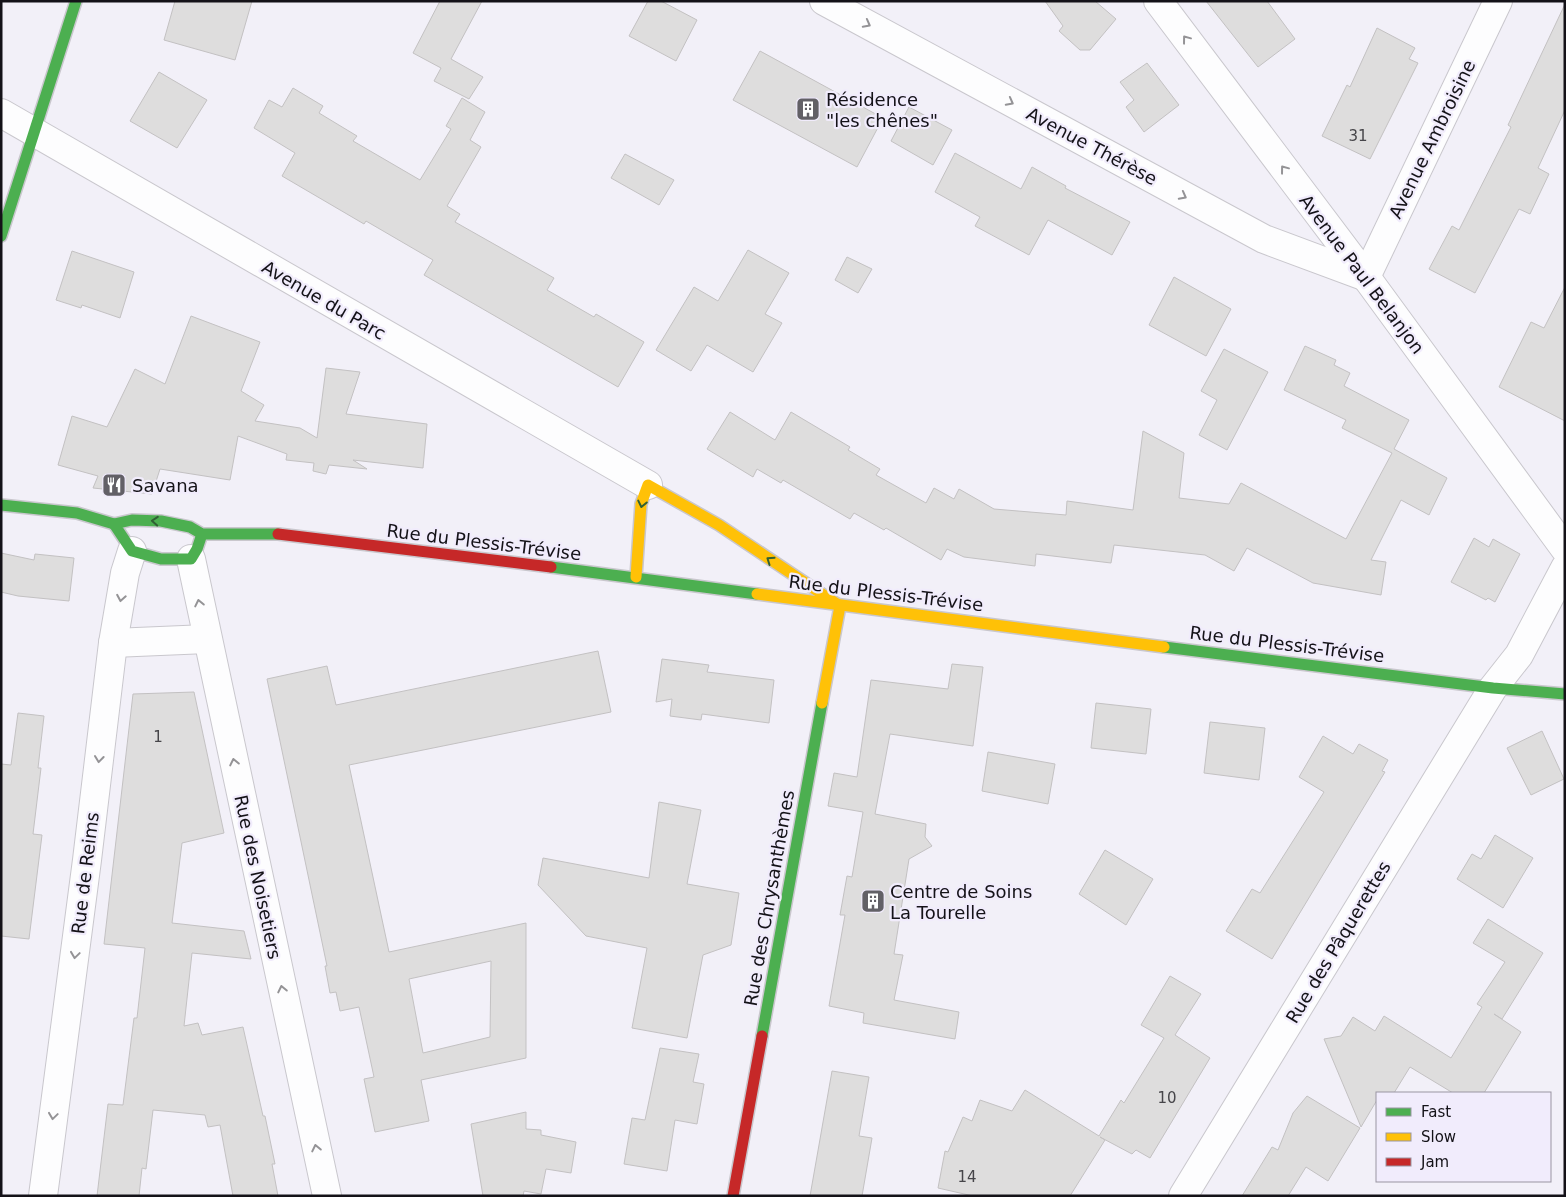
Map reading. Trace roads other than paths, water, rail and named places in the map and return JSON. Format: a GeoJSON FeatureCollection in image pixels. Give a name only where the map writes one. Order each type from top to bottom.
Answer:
{"type":"FeatureCollection","features":[{"type":"Feature","properties":{"kind":"street"},"geometry":{"type":"LineString","coordinates":[[1,236],[46,100],[76,1]]}},
{"type":"Feature","properties":{"kind":"street","name":"Avenue Thérèse"},"geometry":{"type":"LineString","coordinates":[[824,1],[1264,239],[1366,278]]}},
{"type":"Feature","properties":{"kind":"street","name":"Avenue Paul Belanjon"},"geometry":{"type":"LineString","coordinates":[[1158,1],[1366,278],[1565,549]]}},
{"type":"Feature","properties":{"kind":"street","name":"Avenue Ambroisine"},"geometry":{"type":"LineString","coordinates":[[1366,278],[1498,1]]}},
{"type":"Feature","properties":{"kind":"street","name":"Avenue du Parc"},"geometry":{"type":"LineString","coordinates":[[1,113],[719,525],[840,606]]}},
{"type":"Feature","properties":{"kind":"street"},"geometry":{"type":"LineString","coordinates":[[636,577],[641,504],[648,485]]}},
{"type":"Feature","properties":{"kind":"street","name":"Rue du Plessis-Trévise"},"geometry":{"type":"LineString","coordinates":[[1,505],[77,513],[114,524],[132,520],[162,521],[190,528],[202,534],[272,533],[636,577],[840,606],[1493,688],[1565,694]]}},
{"type":"Feature","properties":{"kind":"street"},"geometry":{"type":"LineString","coordinates":[[114,524],[132,551],[161,559],[191,559],[197,550],[202,534]]}},
{"type":"Feature","properties":{"kind":"street","name":"Rue de Reims"},"geometry":{"type":"LineString","coordinates":[[43,1196],[113,643],[125,573],[132,551]]}},
{"type":"Feature","properties":{"kind":"street","name":"Rue des Noisetiers"},"geometry":{"type":"LineString","coordinates":[[191,559],[327,1196]]}},
{"type":"Feature","properties":{"kind":"street","name":"Rue des Pâquerettes"},"geometry":{"type":"LineString","coordinates":[[1183,1196],[1493,688],[1519,655],[1565,568]]}},
{"type":"Feature","properties":{"kind":"street","name":"Rue des Chrysanthèmes"},"geometry":{"type":"LineString","coordinates":[[734,1196],[840,606]]}},
{"type":"Feature","properties":{"kind":"street"},"geometry":{"type":"LineString","coordinates":[[113,643],[207,639]]}},
{"type":"Feature","properties":{"kind":"place","name":"Résidence \"les chênes\""},"geometry":{"type":"Point","coordinates":[808,109]}},
{"type":"Feature","properties":{"kind":"place","name":"Savana"},"geometry":{"type":"Point","coordinates":[114,485]}},
{"type":"Feature","properties":{"kind":"place","name":"Centre de Soins La Tourelle"},"geometry":{"type":"Point","coordinates":[873,901]}}]}
